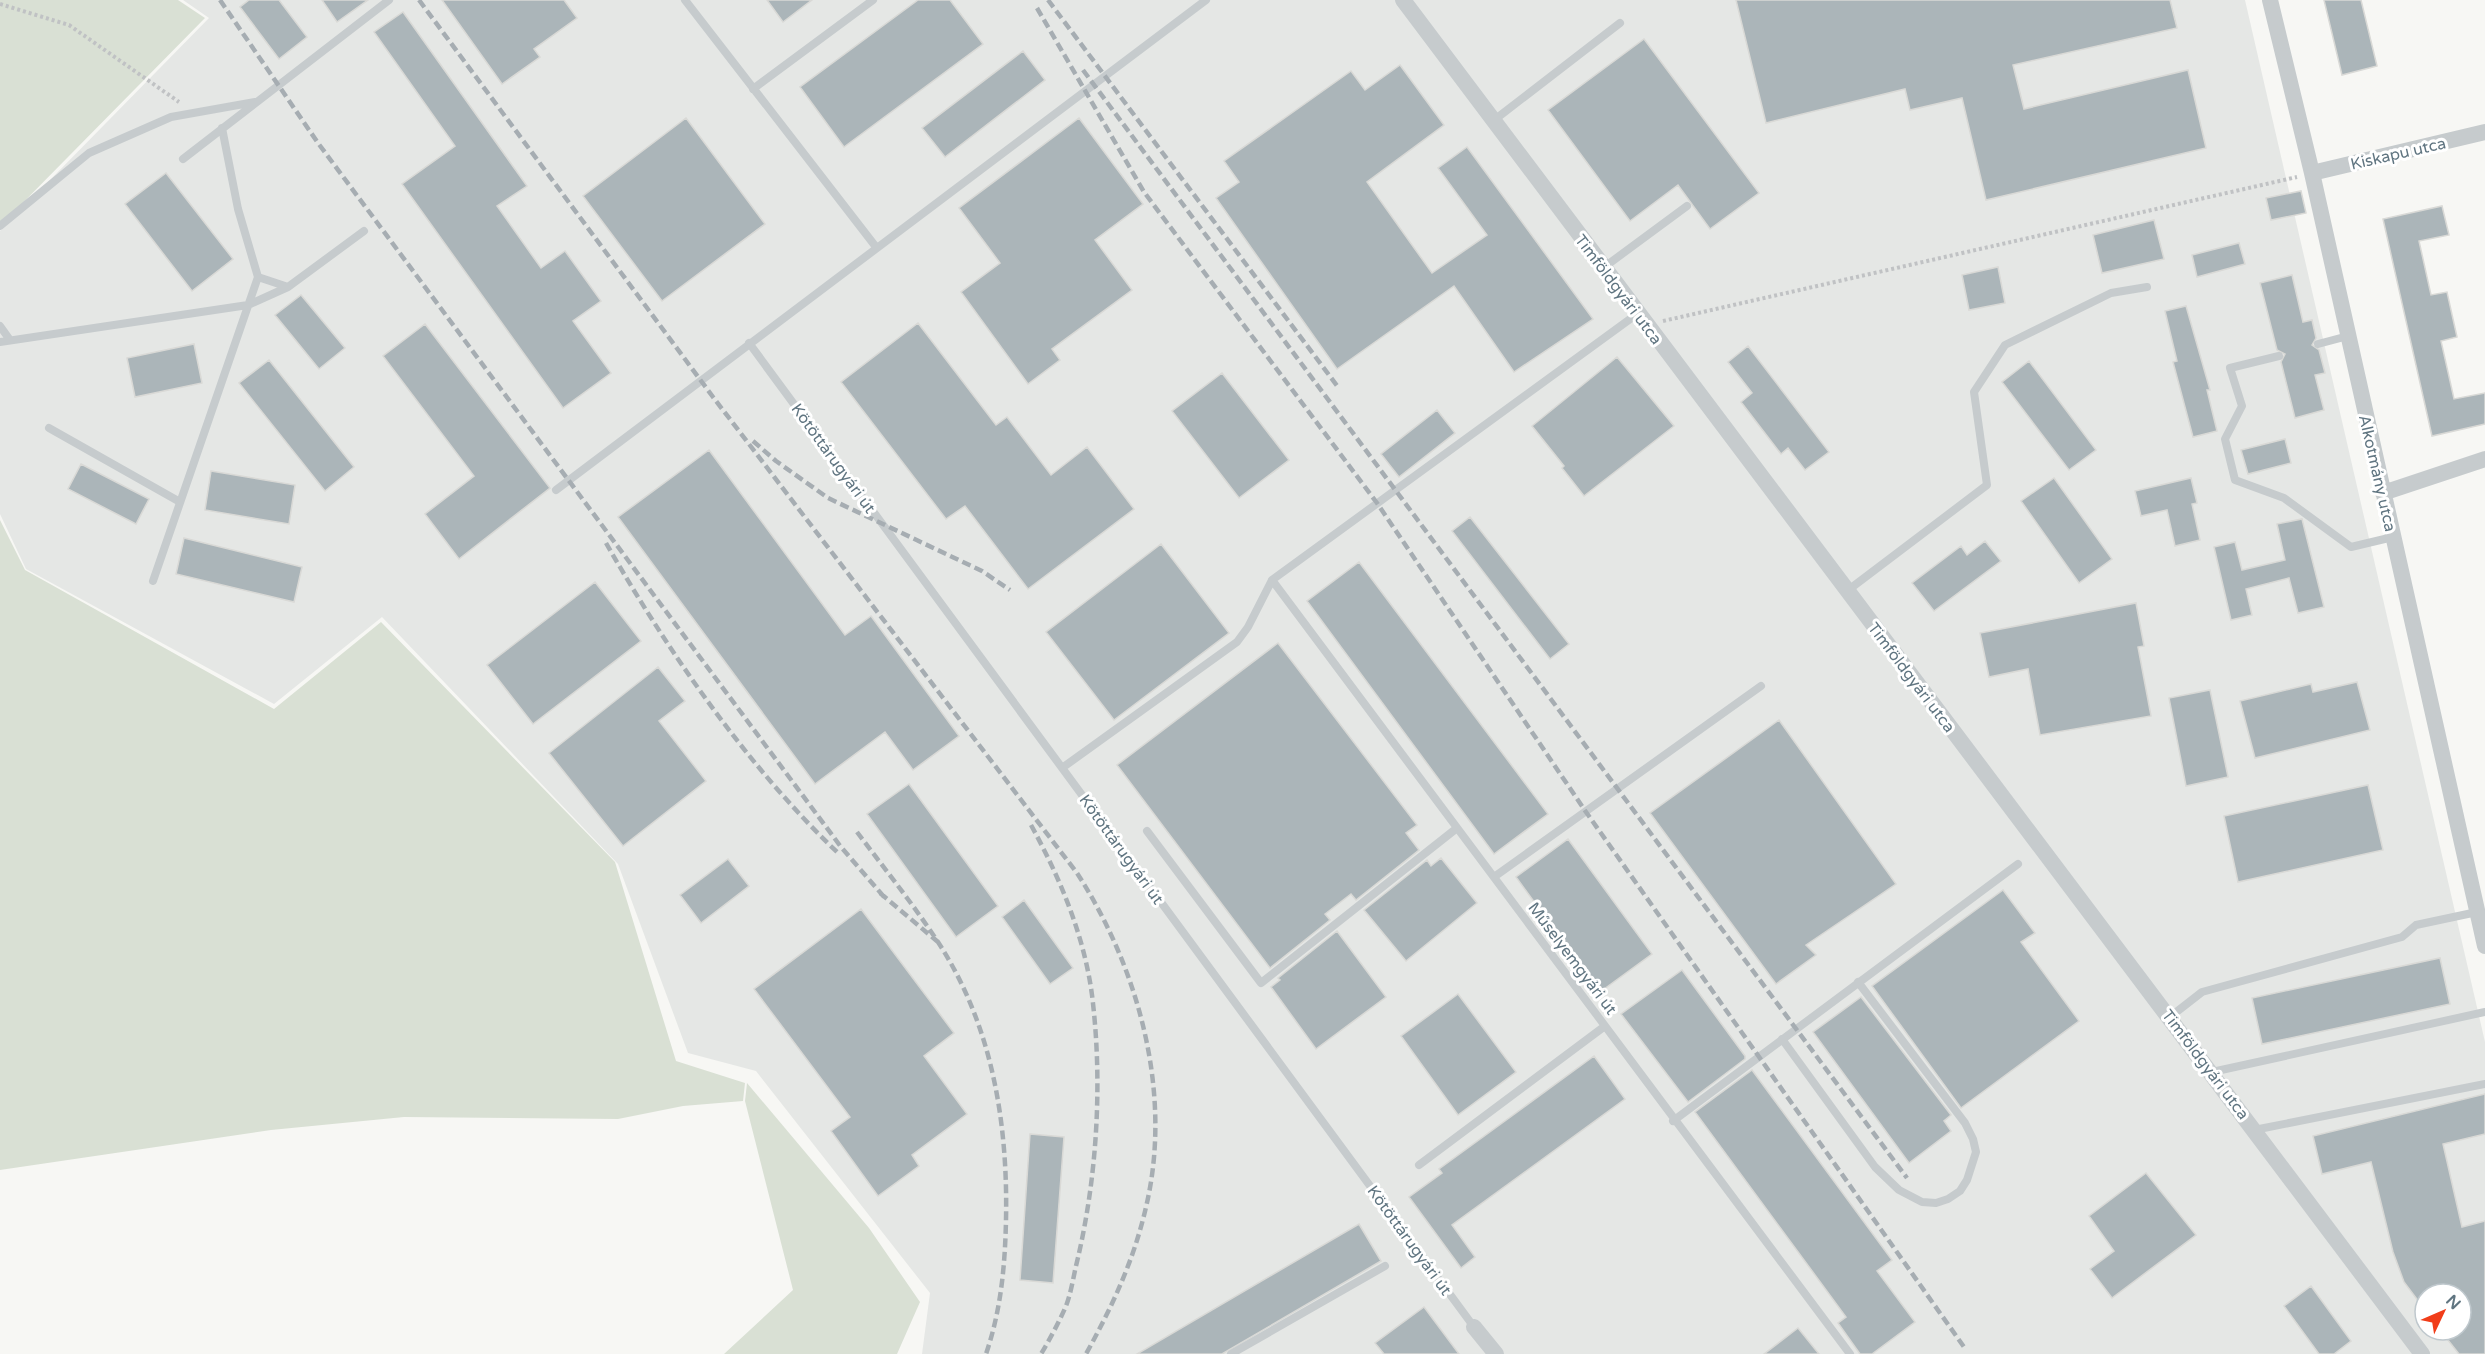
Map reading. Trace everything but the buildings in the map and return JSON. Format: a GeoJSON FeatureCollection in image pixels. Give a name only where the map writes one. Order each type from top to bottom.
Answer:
{"type":"FeatureCollection","features":[{"type":"Feature","properties":{"kind":"street","name":"Timföldgyári utca"},"geometry":{"type":"LineString","coordinates":[[1403,0],[1602,268],[2212,1072],[2422,1354]]}},
{"type":"Feature","properties":{"kind":"street","name":"Alkotmány utca"},"geometry":{"type":"LineString","coordinates":[[2270,0],[2312,173],[2485,946]]}},
{"type":"Feature","properties":{"kind":"street","name":"Kiskapu utca"},"geometry":{"type":"LineString","coordinates":[[2312,173],[2485,132]]}},
{"type":"Feature","properties":{"kind":"street"},"geometry":{"type":"LineString","coordinates":[[2383,493],[2485,459]]}},
{"type":"Feature","properties":{"kind":"street","name":"Kötöttárugyári út"},"geometry":{"type":"LineString","coordinates":[[1474,1327],[1496,1354]]}},
{"type":"Feature","properties":{"kind":"lane"},"geometry":{"type":"LineString","coordinates":[[183,159],[389,0]]}},
{"type":"Feature","properties":{"kind":"lane"},"geometry":{"type":"LineString","coordinates":[[685,0],[876,247]]}},
{"type":"Feature","properties":{"kind":"lane"},"geometry":{"type":"LineString","coordinates":[[753,89],[873,0]]}},
{"type":"Feature","properties":{"kind":"lane"},"geometry":{"type":"LineString","coordinates":[[556,490],[1206,0]]}},
{"type":"Feature","properties":{"kind":"lane"},"geometry":{"type":"LineString","coordinates":[[1493,121],[1620,23]]}},
{"type":"Feature","properties":{"kind":"lane"},"geometry":{"type":"LineString","coordinates":[[0,226],[89,153],[171,117],[255,102]]}},
{"type":"Feature","properties":{"kind":"lane"},"geometry":{"type":"LineString","coordinates":[[153,581],[258,277],[238,209],[222,128]]}},
{"type":"Feature","properties":{"kind":"lane"},"geometry":{"type":"LineString","coordinates":[[1602,268],[1687,206]]}},
{"type":"Feature","properties":{"kind":"lane"},"geometry":{"type":"LineString","coordinates":[[0,342],[248,305],[288,288],[364,231]]}},
{"type":"Feature","properties":{"kind":"lane"},"geometry":{"type":"LineString","coordinates":[[258,277],[288,288]]}},
{"type":"Feature","properties":{"kind":"lane"},"geometry":{"type":"LineString","coordinates":[[1847,591],[1987,485],[1974,392],[2005,345],[2111,293],[2147,287]]}},
{"type":"Feature","properties":{"kind":"lane"},"geometry":{"type":"LineString","coordinates":[[1062,768],[1237,642],[1248,627],[1272,580],[1641,319]]}},
{"type":"Feature","properties":{"kind":"lane"},"geometry":{"type":"LineString","coordinates":[[0,326],[10,340]]}},
{"type":"Feature","properties":{"kind":"lane"},"geometry":{"type":"LineString","coordinates":[[2318,344],[2348,336]]}},
{"type":"Feature","properties":{"kind":"lane","name":"Kötöttárugyári út"},"geometry":{"type":"LineString","coordinates":[[749,343],[1474,1327]]}},
{"type":"Feature","properties":{"kind":"lane"},"geometry":{"type":"LineString","coordinates":[[2279,356],[2230,368],[2242,406],[2225,439],[2235,480],[2284,498],[2351,547],[2393,537]]}},
{"type":"Feature","properties":{"kind":"lane"},"geometry":{"type":"LineString","coordinates":[[49,428],[180,502]]}},
{"type":"Feature","properties":{"kind":"lane","name":"Műselyemgyári út"},"geometry":{"type":"LineString","coordinates":[[1272,580],[1673,1120],[1850,1354]]}},
{"type":"Feature","properties":{"kind":"lane"},"geometry":{"type":"LineString","coordinates":[[1494,877],[1761,686]]}},
{"type":"Feature","properties":{"kind":"lane"},"geometry":{"type":"LineString","coordinates":[[1147,831],[1261,983],[1457,828]]}},
{"type":"Feature","properties":{"kind":"lane"},"geometry":{"type":"LineString","coordinates":[[1673,1120],[2018,864]]}},
{"type":"Feature","properties":{"kind":"lane"},"geometry":{"type":"LineString","coordinates":[[2170,1017],[2202,992],[2402,937],[2416,925],[2477,912]]}},
{"type":"Feature","properties":{"kind":"lane"},"geometry":{"type":"LineString","coordinates":[[1782,1039],[1889,1182],[1922,1202],[1936,1203],[1960,1191],[1974,1166],[1976,1152],[1974,1139],[1965,1123],[1858,982]]}},
{"type":"Feature","properties":{"kind":"lane"},"geometry":{"type":"LineString","coordinates":[[2212,1072],[2485,1012]]}},
{"type":"Feature","properties":{"kind":"lane"},"geometry":{"type":"LineString","coordinates":[[1419,1165],[1605,1026]]}},
{"type":"Feature","properties":{"kind":"lane"},"geometry":{"type":"LineString","coordinates":[[2254,1130],[2485,1084]]}},
{"type":"Feature","properties":{"kind":"lane"},"geometry":{"type":"LineString","coordinates":[[1231,1354],[1385,1266]]}},
{"type":"Feature","properties":{"kind":"path"},"geometry":{"type":"LineString","coordinates":[[0,4],[69,25],[170,93],[191,113]]}},
{"type":"Feature","properties":{"kind":"path"},"geometry":{"type":"LineString","coordinates":[[1641,319],[2312,173]]}},
{"type":"Feature","properties":{"kind":"shaded area"},"geometry":{"type":"Polygon","coordinates":[[[0,0],[178,0],[205,18],[0,226],[0,0]]]}},
{"type":"Feature","properties":{"kind":"shaded area"},"geometry":{"type":"Polygon","coordinates":[[[183,0],[2245,0],[2485,1042],[2485,1354],[922,1354],[930,1293],[756,1071],[688,1053],[618,864],[382,617],[274,704],[26,569],[0,514],[0,231],[209,18],[183,0]]]}},
{"type":"Feature","properties":{"kind":"shaded area"},"geometry":{"type":"Polygon","coordinates":[[[0,520],[25,570],[274,709],[381,622],[615,862],[676,1061],[745,1083],[743,1101],[683,1106],[618,1119],[404,1117],[271,1130],[0,1170],[0,520]]]}},
{"type":"Feature","properties":{"kind":"shaded area"},"geometry":{"type":"Polygon","coordinates":[[[747,1083],[869,1228],[920,1302],[897,1354],[724,1354],[793,1290],[745,1101],[747,1083]]]}},
{"type":"Feature","properties":{"kind":"railway"},"geometry":{"type":"LineString","coordinates":[[220,0],[318,143],[841,847],[885,898]]}},
{"type":"Feature","properties":{"kind":"railway"},"geometry":{"type":"LineString","coordinates":[[419,0],[713,397],[1077,873],[1099,910],[1118,950],[1145,1034],[1152,1077],[1155,1121],[1153,1164],[1141,1227],[1121,1283],[1086,1354]]}},
{"type":"Feature","properties":{"kind":"railway"},"geometry":{"type":"LineString","coordinates":[[1048,0],[1338,387]]}},
{"type":"Feature","properties":{"kind":"railway"},"geometry":{"type":"LineString","coordinates":[[1037,8],[1144,192],[1377,503],[1586,812],[1964,1347]]}},
{"type":"Feature","properties":{"kind":"railway"},"geometry":{"type":"LineString","coordinates":[[1083,70],[1907,1178]]}},
{"type":"Feature","properties":{"kind":"railway"},"geometry":{"type":"LineString","coordinates":[[753,441],[776,461],[828,498],[982,571],[1010,590]]}},
{"type":"Feature","properties":{"kind":"railway"},"geometry":{"type":"LineString","coordinates":[[606,543],[682,665],[740,745],[837,852]]}},
{"type":"Feature","properties":{"kind":"railway"},"geometry":{"type":"LineString","coordinates":[[1031,825],[1052,865],[1077,929],[1092,995],[1097,1062],[1096,1131],[1083,1233],[1068,1301],[1041,1354]]}},
{"type":"Feature","properties":{"kind":"railway"},"geometry":{"type":"LineString","coordinates":[[857,832],[909,900],[957,974],[972,1007],[993,1075],[1004,1147],[1006,1220],[1001,1288],[986,1354]]}},
{"type":"Feature","properties":{"kind":"railway"},"geometry":{"type":"LineString","coordinates":[[880,893],[938,942]]}}]}
